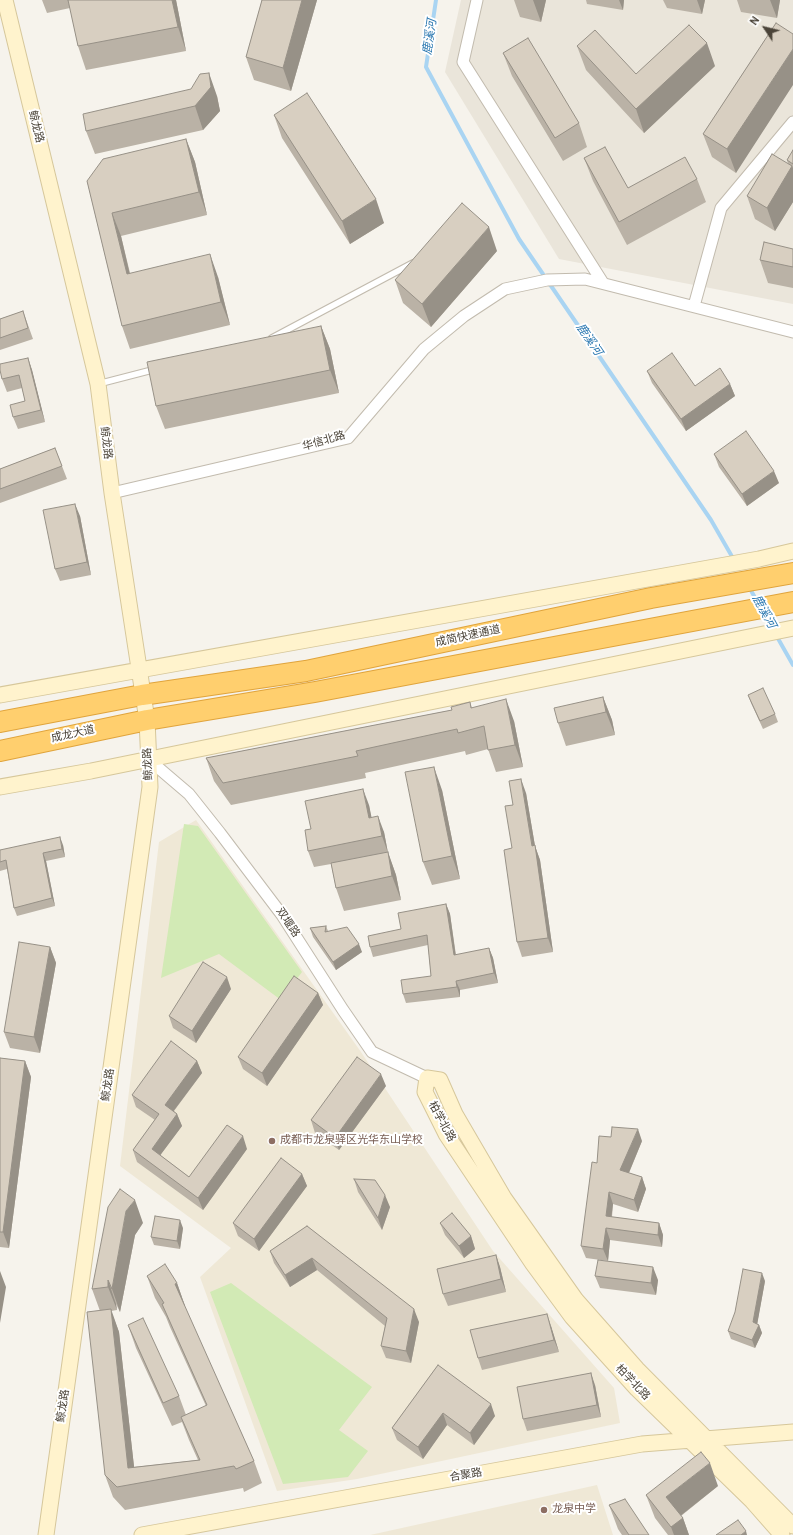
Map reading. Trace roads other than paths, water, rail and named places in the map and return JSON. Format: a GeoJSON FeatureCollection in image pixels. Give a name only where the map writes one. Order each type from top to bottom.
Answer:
{"type":"FeatureCollection","features":[{"type":"Feature","properties":{"kind":"highway","name":"成简快速通道"},"geometry":{"type":"LineString","coordinates":[[142,695],[306,671],[651,598],[793,573]]}},
{"type":"Feature","properties":{"kind":"highway"},"geometry":{"type":"LineString","coordinates":[[147,720],[315,692],[793,602]]}},
{"type":"Feature","properties":{"kind":"highway"},"geometry":{"type":"LineString","coordinates":[[0,722],[142,695]]}},
{"type":"Feature","properties":{"kind":"highway","name":"成龙大道"},"geometry":{"type":"LineString","coordinates":[[0,751],[147,720]]}},
{"type":"Feature","properties":{"kind":"street","name":"鲸龙路"},"geometry":{"type":"LineString","coordinates":[[5,0],[98,384],[112,493],[147,720],[150,787],[46,1535]]}},
{"type":"Feature","properties":{"kind":"street"},"geometry":{"type":"LineString","coordinates":[[477,0],[463,62],[603,283],[793,332]]}},
{"type":"Feature","properties":{"kind":"street"},"geometry":{"type":"LineString","coordinates":[[694,306],[721,208],[793,122]]}},
{"type":"Feature","properties":{"kind":"street","name":"华信北路"},"geometry":{"type":"LineString","coordinates":[[112,493],[348,438],[424,350],[464,316],[505,289],[547,280],[584,279],[603,283]]}},
{"type":"Feature","properties":{"kind":"street"},"geometry":{"type":"LineString","coordinates":[[0,695],[759,559],[793,551]]}},
{"type":"Feature","properties":{"kind":"street"},"geometry":{"type":"LineString","coordinates":[[0,787],[148,759],[737,638],[793,628]]}},
{"type":"Feature","properties":{"kind":"street","name":"双堰路"},"geometry":{"type":"LineString","coordinates":[[148,759],[189,794],[220,833],[282,915],[372,1052],[427,1078]]}},
{"type":"Feature","properties":{"kind":"street","name":"柏学北路"},"geometry":{"type":"LineString","coordinates":[[782,1535],[752,1501],[611,1362],[572,1317],[533,1264],[446,1134],[425,1092],[427,1078],[440,1080],[455,1114],[504,1198],[576,1300],[637,1369],[793,1526]]}},
{"type":"Feature","properties":{"kind":"street","name":"合聚路"},"geometry":{"type":"LineString","coordinates":[[142,1535],[642,1444],[793,1432]]}},
{"type":"Feature","properties":{"kind":"lane"},"geometry":{"type":"LineString","coordinates":[[264,342],[422,258]]}},
{"type":"Feature","properties":{"kind":"lane"},"geometry":{"type":"LineString","coordinates":[[98,384],[166,367]]}},
{"type":"Feature","properties":{"kind":"waterway","name":"鹿溪河"},"geometry":{"type":"LineString","coordinates":[[436,0],[426,67],[519,239],[711,520],[734,560]]}},
{"type":"Feature","properties":{"kind":"waterway","name":"鹿溪河"},"geometry":{"type":"LineString","coordinates":[[749,587],[758,603]]}},
{"type":"Feature","properties":{"kind":"waterway","name":"鹿溪河"},"geometry":{"type":"LineString","coordinates":[[764,613],[773,630]]}},
{"type":"Feature","properties":{"kind":"waterway","name":"鹿溪河"},"geometry":{"type":"LineString","coordinates":[[776,635],[793,665]]}},
{"type":"Feature","properties":{"kind":"place","name":"成都市龙泉驿区光华东山学校"},"geometry":{"type":"Point","coordinates":[272,1141]}},
{"type":"Feature","properties":{"kind":"place","name":"龙泉中学"},"geometry":{"type":"Point","coordinates":[544,1510]}}]}
